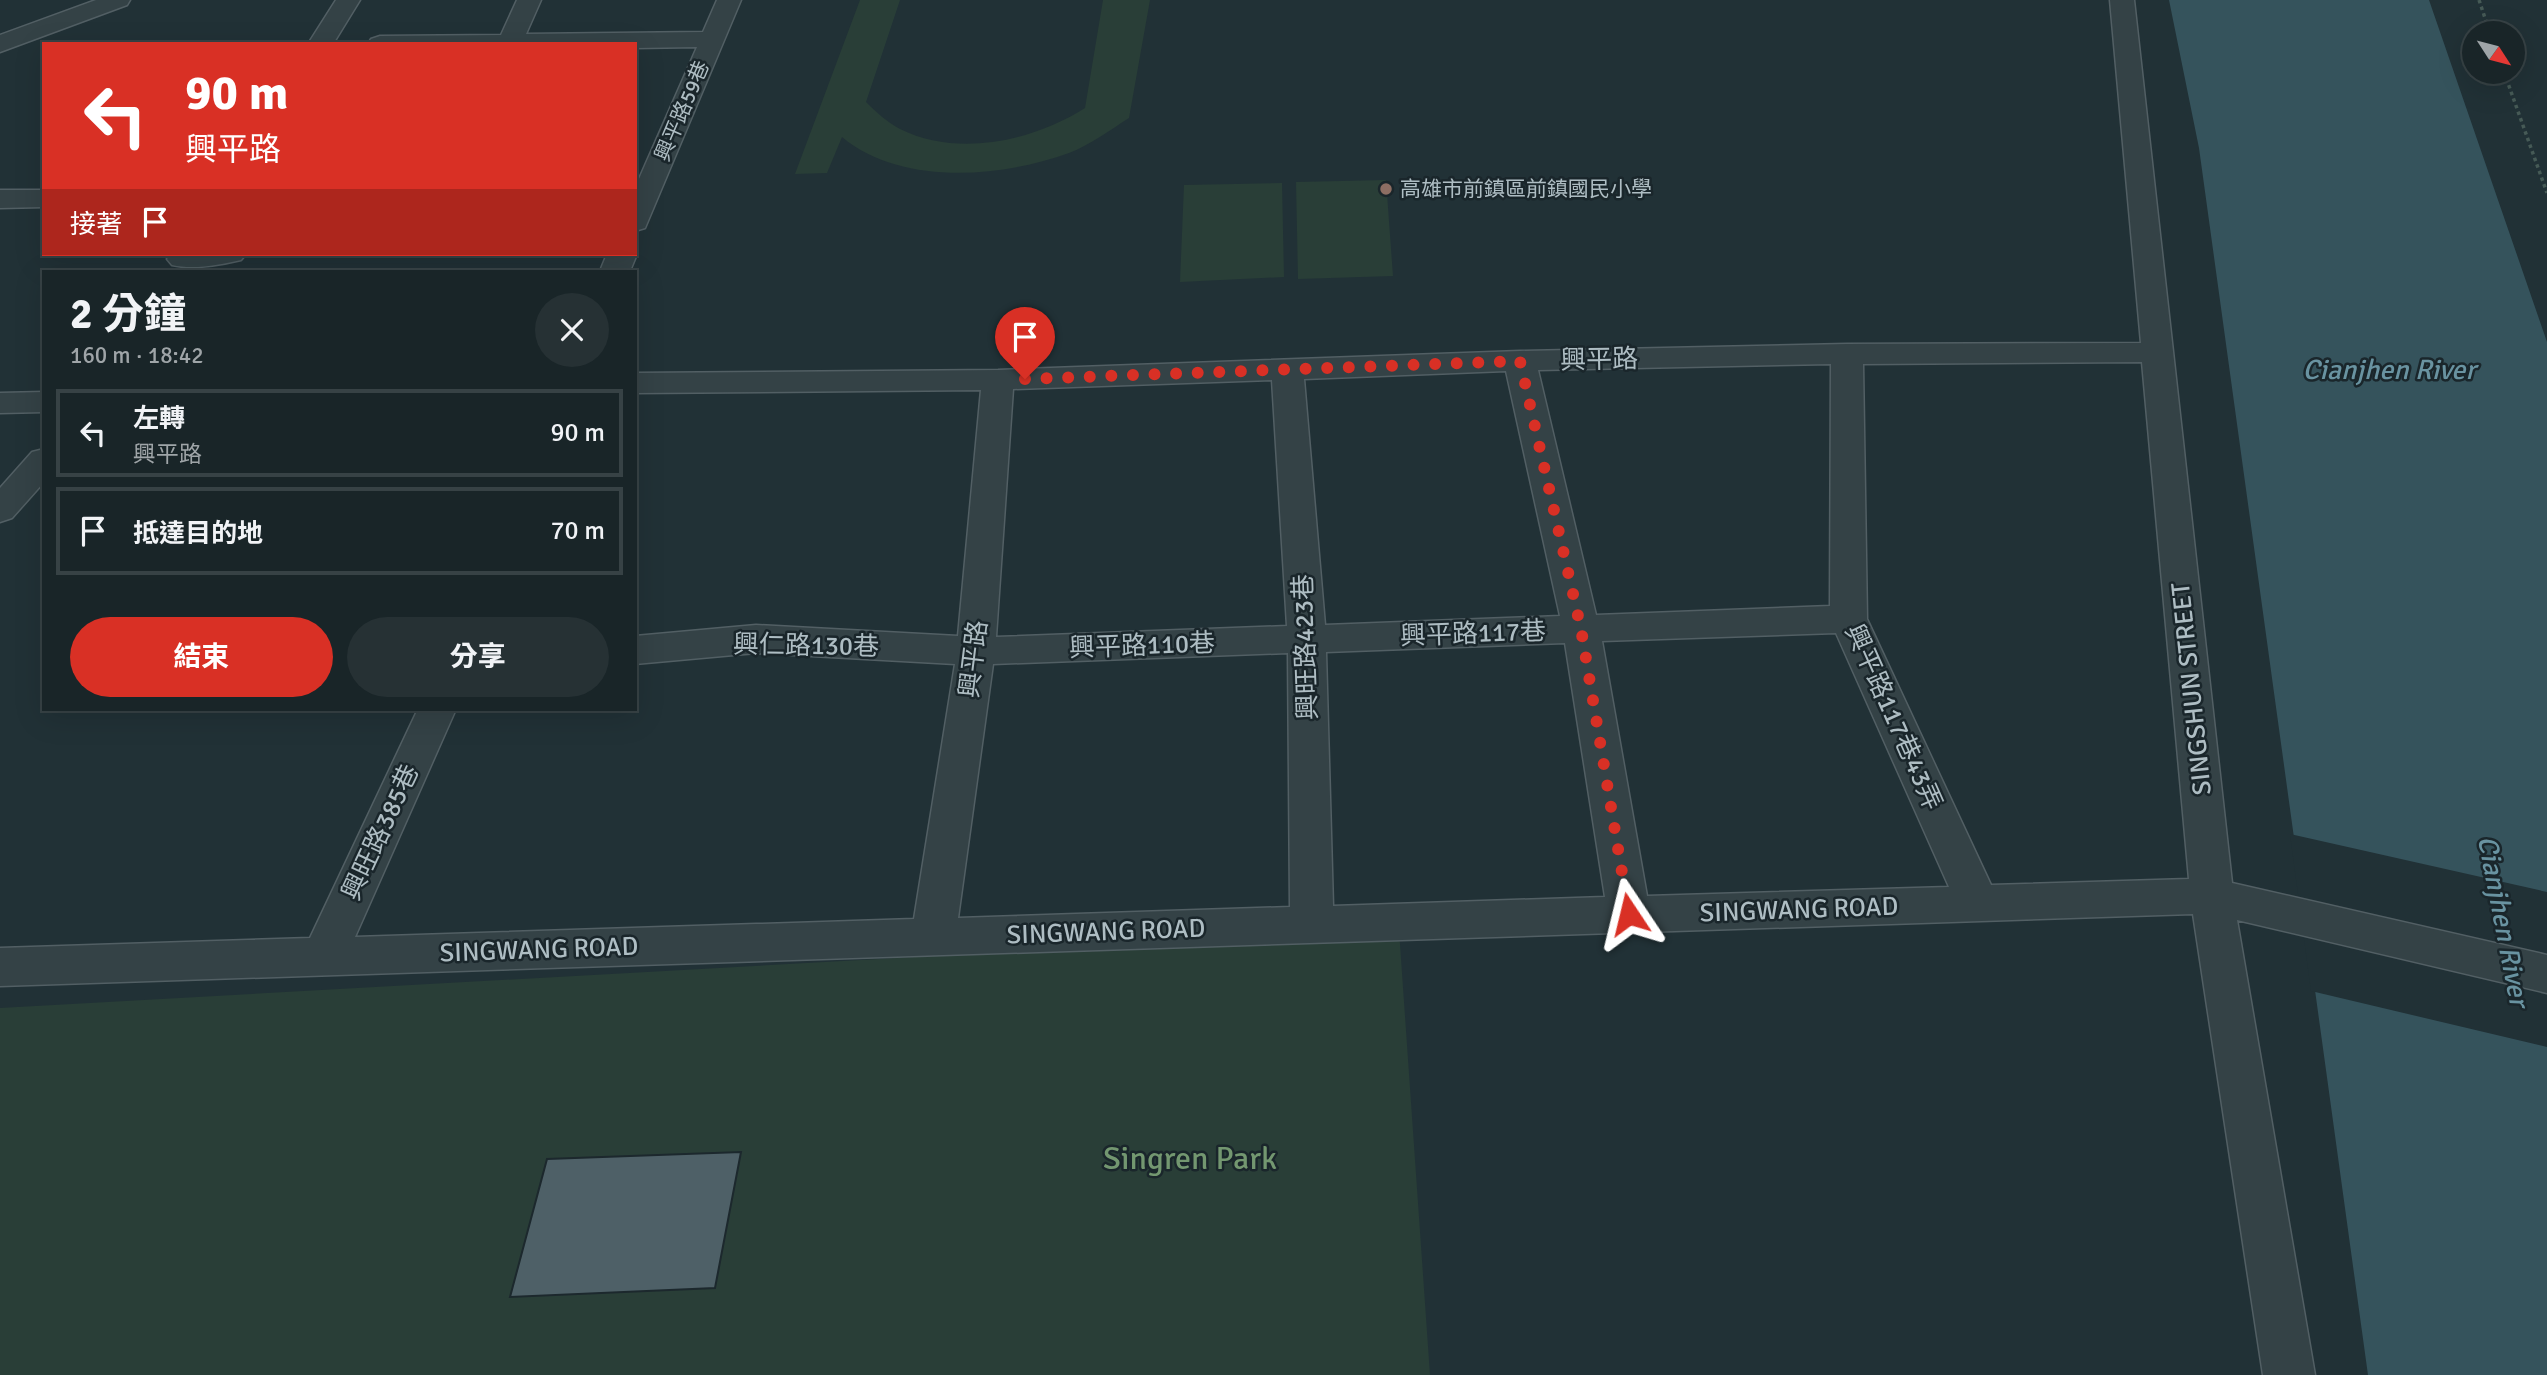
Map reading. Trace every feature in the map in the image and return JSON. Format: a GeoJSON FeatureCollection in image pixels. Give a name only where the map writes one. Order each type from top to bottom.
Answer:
{"type":"FeatureCollection","features":[{"type":"Feature","properties":{"kind":"street"},"geometry":{"type":"LineString","coordinates":[[0,46],[118,0]]}},
{"type":"Feature","properties":{"kind":"street"},"geometry":{"type":"LineString","coordinates":[[321,42],[348,0]]}},
{"type":"Feature","properties":{"kind":"street"},"geometry":{"type":"LineString","coordinates":[[509,42],[529,0]]}},
{"type":"Feature","properties":{"kind":"street","name":"興平路59巷"},"geometry":{"type":"LineString","coordinates":[[637,212],[642,188],[729,0]]}},
{"type":"Feature","properties":{"kind":"street","name":"SINGSHUN STREET"},"geometry":{"type":"LineString","coordinates":[[2122,0],[2212,896],[2288,1375]]}},
{"type":"Feature","properties":{"kind":"street"},"geometry":{"type":"LineString","coordinates":[[560,42],[713,39]]}},
{"type":"Feature","properties":{"kind":"street"},"geometry":{"type":"LineString","coordinates":[[0,46],[42,47]]}},
{"type":"Feature","properties":{"kind":"street"},"geometry":{"type":"LineString","coordinates":[[0,199],[42,198]]}},
{"type":"Feature","properties":{"kind":"street"},"geometry":{"type":"LineString","coordinates":[[180,261],[216,256]]}},
{"type":"Feature","properties":{"kind":"street","name":"興平路"},"geometry":{"type":"LineString","coordinates":[[637,383],[999,380],[1520,361],[1847,354],[2157,352]]}},
{"type":"Feature","properties":{"kind":"street","name":"興平路117巷43弄"},"geometry":{"type":"LineString","coordinates":[[1847,354],[1848,619],[1978,903]]}},
{"type":"Feature","properties":{"kind":"street"},"geometry":{"type":"LineString","coordinates":[[1520,361],[1581,629],[1629,914]]}},
{"type":"Feature","properties":{"kind":"street","name":"興旺路423巷"},"geometry":{"type":"LineString","coordinates":[[1287,370],[1307,639],[1312,924]]}},
{"type":"Feature","properties":{"kind":"street","name":"興平路"},"geometry":{"type":"LineString","coordinates":[[933,937],[976,651],[999,380]]}},
{"type":"Feature","properties":{"kind":"street"},"geometry":{"type":"LineString","coordinates":[[0,403],[42,402]]}},
{"type":"Feature","properties":{"kind":"street"},"geometry":{"type":"LineString","coordinates":[[0,510],[42,462]]}},
{"type":"Feature","properties":{"kind":"street","name":"興平路117巷"},"geometry":{"type":"LineString","coordinates":[[1307,639],[1848,619]]}},
{"type":"Feature","properties":{"kind":"street","name":"興仁路130巷"},"geometry":{"type":"LineString","coordinates":[[637,650],[756,639],[976,651]]}},
{"type":"Feature","properties":{"kind":"street","name":"興平路110巷"},"geometry":{"type":"LineString","coordinates":[[976,651],[1307,639]]}},
{"type":"Feature","properties":{"kind":"street","name":"興旺路385巷"},"geometry":{"type":"LineString","coordinates":[[324,956],[436,711]]}},
{"type":"Feature","properties":{"kind":"street","name":"SINGWANG ROAD"},"geometry":{"type":"LineString","coordinates":[[0,967],[2212,896],[2547,974]]}},
{"type":"Feature","properties":{"kind":"path"},"geometry":{"type":"LineString","coordinates":[[2479,0],[2486,21]]}},
{"type":"Feature","properties":{"kind":"path"},"geometry":{"type":"LineString","coordinates":[[2508,84],[2547,193]]}},
{"type":"Feature","properties":{"kind":"green space"},"geometry":{"type":"Polygon","coordinates":[[[860,0],[900,0],[866,102],[900,129],[922,138],[970,144],[1019,137],[1064,120],[1085,108],[1103,0],[1150,0],[1129,118],[1077,150],[1013,168],[952,173],[922,170],[893,164],[866,153],[842,137],[827,173],[795,174],[860,0]]]}},
{"type":"Feature","properties":{"kind":"green space"},"geometry":{"type":"Polygon","coordinates":[[[1386,180],[1393,276],[1298,279],[1296,182],[1386,180]]]}},
{"type":"Feature","properties":{"kind":"green space"},"geometry":{"type":"Polygon","coordinates":[[[1282,183],[1284,277],[1180,282],[1184,185],[1282,183]]]}},
{"type":"Feature","properties":{"kind":"green space","name":"Singren Park"},"geometry":{"type":"Polygon","coordinates":[[[1399,930],[1430,1375],[0,1375],[0,1008],[1399,930]]]}},
{"type":"Feature","properties":{"kind":"water","name":"Cianjhen River"},"geometry":{"type":"Polygon","coordinates":[[[2169,0],[2429,0],[2547,342],[2547,1375],[2368,1375],[2199,148],[2169,0]]]}},
{"type":"Feature","properties":{"kind":"pier"},"geometry":{"type":"Polygon","coordinates":[[[2290,834],[2547,892],[2547,1047],[2311,991],[2290,834]]]}},
{"type":"Feature","properties":{"kind":"building"},"geometry":{"type":"Polygon","coordinates":[[[741,1152],[715,1288],[510,1297],[547,1159],[741,1152]]]}},
{"type":"Feature","properties":{"kind":"place","name":"高雄市前鎮區前鎮國民小學"},"geometry":{"type":"Point","coordinates":[1386,189]}},
{"type":"Feature","properties":{"kind":"route"},"geometry":{"type":"LineString","coordinates":[[1025,379],[1520,361],[1581,629],[1629,914]]}}]}
